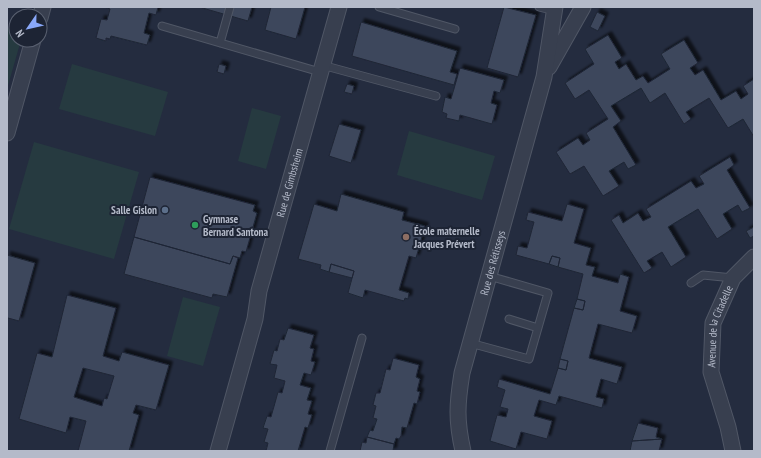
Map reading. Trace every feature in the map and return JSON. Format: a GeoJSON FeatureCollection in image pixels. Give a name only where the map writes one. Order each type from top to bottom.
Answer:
{"type":"FeatureCollection","features":[{"type":"Feature","properties":{"kind":"street","name":"Rue de Gimbsheim"},"geometry":{"type":"LineString","coordinates":[[218,451],[255,318],[259,291],[339,7]]}},
{"type":"Feature","properties":{"kind":"street","name":"Rue des Rétisseys"},"geometry":{"type":"LineString","coordinates":[[544,77],[583,7]]}},
{"type":"Feature","properties":{"kind":"street","name":"Rue des Rétisseys"},"geometry":{"type":"LineString","coordinates":[[463,451],[458,426],[458,400],[462,373],[544,77],[555,9]]}},
{"type":"Feature","properties":{"kind":"street"},"geometry":{"type":"LineString","coordinates":[[7,133],[32,48]]}},
{"type":"Feature","properties":{"kind":"street","name":"Avenue de la Citadelle"},"geometry":{"type":"LineString","coordinates":[[733,451],[728,427],[711,372],[713,323],[732,278],[754,257]]}},
{"type":"Feature","properties":{"kind":"lane"},"geometry":{"type":"LineString","coordinates":[[220,43],[230,7]]}},
{"type":"Feature","properties":{"kind":"lane"},"geometry":{"type":"LineString","coordinates":[[379,7],[455,29]]}},
{"type":"Feature","properties":{"kind":"lane"},"geometry":{"type":"LineString","coordinates":[[539,7],[555,9]]}},
{"type":"Feature","properties":{"kind":"lane"},"geometry":{"type":"LineString","coordinates":[[162,26],[220,43],[436,96]]}},
{"type":"Feature","properties":{"kind":"lane"},"geometry":{"type":"LineString","coordinates":[[691,284],[703,275],[732,278]]}},
{"type":"Feature","properties":{"kind":"lane"},"geometry":{"type":"LineString","coordinates":[[470,343],[529,359],[548,293],[490,276]]}},
{"type":"Feature","properties":{"kind":"lane"},"geometry":{"type":"LineString","coordinates":[[509,319],[538,328]]}},
{"type":"Feature","properties":{"kind":"lane"},"geometry":{"type":"LineString","coordinates":[[330,451],[362,338]]}},
{"type":"Feature","properties":{"kind":"shaded area"},"geometry":{"type":"Polygon","coordinates":[[[7,29],[8,48],[19,48],[7,89],[7,29]]]}},
{"type":"Feature","properties":{"kind":"shaded area"},"geometry":{"type":"Polygon","coordinates":[[[72,64],[168,92],[155,136],[59,109],[72,64]]]}},
{"type":"Feature","properties":{"kind":"shaded area"},"geometry":{"type":"Polygon","coordinates":[[[252,108],[281,116],[266,169],[238,161],[252,108]]]}},
{"type":"Feature","properties":{"kind":"shaded area"},"geometry":{"type":"Polygon","coordinates":[[[409,131],[495,156],[482,200],[397,175],[409,131]]]}},
{"type":"Feature","properties":{"kind":"shaded area"},"geometry":{"type":"Polygon","coordinates":[[[34,142],[139,172],[114,259],[9,229],[34,142]]]}},
{"type":"Feature","properties":{"kind":"shaded area"},"geometry":{"type":"Polygon","coordinates":[[[183,297],[220,307],[203,366],[167,356],[183,297]]]}},
{"type":"Feature","properties":{"kind":"building"},"geometry":{"type":"Polygon","coordinates":[[[105,7],[158,7],[156,15],[149,13],[144,33],[150,35],[147,45],[111,36],[110,39],[106,38],[106,41],[96,38],[101,19],[107,20],[110,9],[105,7]]]}},
{"type":"Feature","properties":{"kind":"building"},"geometry":{"type":"Polygon","coordinates":[[[199,7],[252,7],[248,21],[199,7]]]}},
{"type":"Feature","properties":{"kind":"building"},"geometry":{"type":"Polygon","coordinates":[[[271,7],[305,7],[296,39],[265,30],[271,7]]]}},
{"type":"Feature","properties":{"kind":"building"},"geometry":{"type":"Polygon","coordinates":[[[504,7],[536,15],[518,77],[487,68],[504,7]]]}},
{"type":"Feature","properties":{"kind":"building"},"geometry":{"type":"Polygon","coordinates":[[[597,12],[605,16],[598,31],[590,27],[597,12]]]}},
{"type":"Feature","properties":{"kind":"building"},"geometry":{"type":"Polygon","coordinates":[[[361,22],[457,51],[450,72],[457,74],[454,85],[352,56],[361,22]]]}},
{"type":"Feature","properties":{"kind":"building"},"geometry":{"type":"Polygon","coordinates":[[[608,35],[622,58],[615,62],[619,69],[626,64],[636,80],[643,76],[648,83],[670,69],[661,54],[684,40],[698,63],[690,68],[695,75],[703,70],[721,100],[736,91],[741,99],[748,94],[743,86],[754,79],[754,137],[743,119],[728,128],[709,98],[686,112],[691,119],[684,124],[665,93],[650,103],[641,88],[611,106],[621,121],[613,127],[636,165],[628,169],[624,162],[609,171],[619,186],[603,196],[584,166],[570,174],[556,152],[578,138],[583,145],[590,140],[586,133],[608,119],[589,90],[575,99],[565,83],[594,64],[585,49],[608,35]]]}},
{"type":"Feature","properties":{"kind":"building"},"geometry":{"type":"Polygon","coordinates":[[[219,64],[226,66],[224,74],[217,72],[219,64]]]}},
{"type":"Feature","properties":{"kind":"building"},"geometry":{"type":"Polygon","coordinates":[[[460,68],[504,80],[500,93],[494,91],[491,103],[497,105],[492,124],[460,115],[459,121],[446,118],[447,114],[442,112],[445,97],[451,99],[460,68]]]}},
{"type":"Feature","properties":{"kind":"building"},"geometry":{"type":"Polygon","coordinates":[[[347,84],[354,86],[352,94],[344,92],[347,84]]]}},
{"type":"Feature","properties":{"kind":"building"},"geometry":{"type":"Polygon","coordinates":[[[339,124],[361,130],[351,163],[329,156],[339,124]]]}},
{"type":"Feature","properties":{"kind":"building"},"geometry":{"type":"Polygon","coordinates":[[[730,157],[734,165],[727,170],[750,208],[742,212],[738,205],[723,214],[732,229],[717,239],[698,209],[668,227],[686,257],[671,267],[662,252],[647,261],[652,268],[644,273],[611,220],[619,215],[623,223],[638,213],[643,221],[651,217],[646,209],[691,181],[696,188],[704,184],[699,176],[730,157]]]}},
{"type":"Feature","properties":{"kind":"building","name":"Gymnase Bernard Santona"},"geometry":{"type":"Polygon","coordinates":[[[150,177],[255,205],[253,211],[257,213],[246,252],[242,251],[240,258],[233,256],[230,264],[134,237],[150,177]]]}},
{"type":"Feature","properties":{"kind":"building"},"geometry":{"type":"Polygon","coordinates":[[[341,194],[404,212],[402,220],[425,226],[416,258],[409,256],[399,290],[409,293],[408,299],[405,298],[404,301],[365,290],[363,298],[348,293],[354,271],[331,264],[329,272],[320,269],[321,265],[298,259],[314,204],[337,211],[341,194]]]}},
{"type":"Feature","properties":{"kind":"building"},"geometry":{"type":"Polygon","coordinates":[[[567,204],[584,209],[574,243],[591,248],[586,265],[595,267],[592,276],[618,283],[620,274],[629,277],[620,311],[637,316],[632,333],[598,324],[589,358],[622,367],[617,384],[601,379],[596,397],[604,399],[602,408],[559,396],[556,405],[539,400],[534,416],[552,421],[547,439],[521,432],[516,449],[490,441],[497,415],[506,417],[508,409],[500,407],[505,390],[497,387],[499,379],[550,394],[558,368],[566,370],[568,361],[560,359],[574,308],[583,310],[585,301],[577,299],[583,274],[558,267],[560,258],[552,256],[549,264],[516,255],[518,246],[527,248],[534,222],[526,220],[528,212],[562,221],[567,204]]]}},
{"type":"Feature","properties":{"kind":"building"},"geometry":{"type":"Polygon","coordinates":[[[754,227],[754,236],[750,238],[746,231],[754,227]]]}},
{"type":"Feature","properties":{"kind":"building"},"geometry":{"type":"Polygon","coordinates":[[[134,237],[230,264],[233,256],[238,258],[227,297],[213,294],[212,298],[124,274],[134,237]]]}},
{"type":"Feature","properties":{"kind":"building"},"geometry":{"type":"Polygon","coordinates":[[[7,255],[35,263],[19,321],[8,318],[7,321],[7,255]]]}},
{"type":"Feature","properties":{"kind":"building"},"geometry":{"type":"Polygon","coordinates":[[[552,256],[560,258],[558,267],[549,264],[552,256]]]}},
{"type":"Feature","properties":{"kind":"building"},"geometry":{"type":"Polygon","coordinates":[[[331,264],[354,271],[352,278],[329,272],[331,264]]]}},
{"type":"Feature","properties":{"kind":"building"},"geometry":{"type":"Polygon","coordinates":[[[67,295],[116,308],[103,356],[119,361],[122,352],[169,365],[156,410],[136,405],[133,413],[139,415],[129,451],[78,451],[86,421],[70,417],[66,433],[19,419],[37,353],[52,357],[67,295]],[[83,368],[74,397],[102,406],[104,398],[107,399],[114,376],[83,368]]]}},
{"type":"Feature","properties":{"kind":"building"},"geometry":{"type":"Polygon","coordinates":[[[577,299],[585,301],[583,310],[574,308],[577,299]]]}},
{"type":"Feature","properties":{"kind":"building"},"geometry":{"type":"Polygon","coordinates":[[[288,328],[314,335],[310,348],[314,349],[311,361],[315,362],[311,375],[304,373],[300,385],[311,388],[307,400],[312,401],[308,414],[312,415],[308,428],[305,427],[298,451],[266,451],[268,443],[264,442],[268,429],[263,428],[267,416],[271,417],[278,392],[282,393],[285,381],[274,378],[277,365],[270,364],[274,350],[277,351],[280,339],[284,340],[288,328]]]}},
{"type":"Feature","properties":{"kind":"building"},"geometry":{"type":"Polygon","coordinates":[[[393,358],[419,365],[416,377],[420,379],[417,391],[420,392],[417,404],[414,403],[407,428],[402,427],[401,436],[399,439],[396,438],[394,444],[367,437],[370,430],[373,431],[377,419],[373,418],[376,406],[373,405],[376,393],[380,393],[386,369],[390,370],[393,358]]]}},
{"type":"Feature","properties":{"kind":"building"},"geometry":{"type":"Polygon","coordinates":[[[560,359],[568,361],[566,370],[558,368],[560,359]]]}},
{"type":"Feature","properties":{"kind":"building"},"geometry":{"type":"Polygon","coordinates":[[[638,423],[658,428],[656,437],[662,439],[632,441],[638,423]]]}},
{"type":"Feature","properties":{"kind":"building"},"geometry":{"type":"Polygon","coordinates":[[[367,437],[394,444],[393,451],[360,451],[362,442],[366,443],[367,437]]]}},
{"type":"Feature","properties":{"kind":"building"},"geometry":{"type":"Polygon","coordinates":[[[662,439],[659,451],[630,451],[632,441],[662,439]]]}},
{"type":"Feature","properties":{"kind":"place","name":"Salle Gislon"},"geometry":{"type":"Point","coordinates":[165,210]}},
{"type":"Feature","properties":{"kind":"place","name":"Gymnase Bernard Santona"},"geometry":{"type":"Point","coordinates":[195,225]}},
{"type":"Feature","properties":{"kind":"place","name":"École maternelle Jacques Prévert"},"geometry":{"type":"Point","coordinates":[406,237]}}]}
